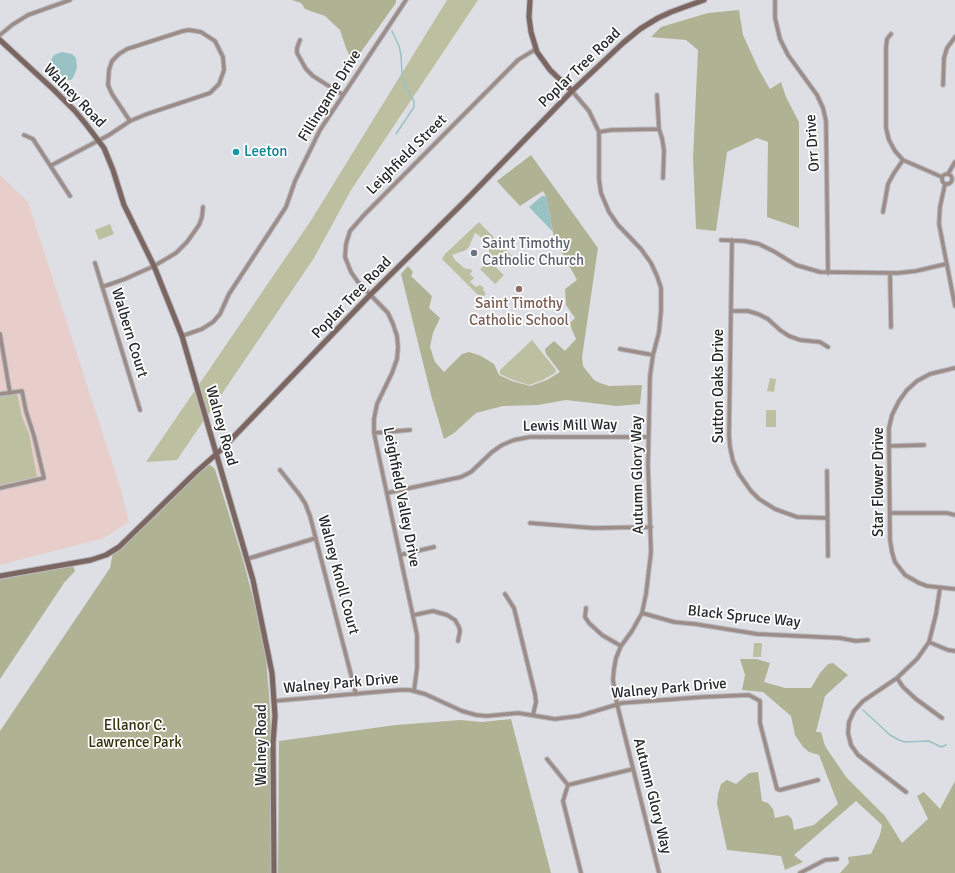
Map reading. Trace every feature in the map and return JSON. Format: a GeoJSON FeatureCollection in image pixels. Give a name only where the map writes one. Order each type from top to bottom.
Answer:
{"type":"FeatureCollection","features":[{"type":"Feature","properties":{"kind":"main road"},"geometry":{"type":"LineString","coordinates":[[530,0],[529,17],[531,32],[536,49],[546,65],[572,91]]}},
{"type":"Feature","properties":{"kind":"main road","name":"Poplar Tree Road"},"geometry":{"type":"LineString","coordinates":[[0,576],[84,562],[99,558],[112,552],[216,454],[370,295],[495,172],[572,91],[623,43],[646,24],[671,12],[704,0]]}},
{"type":"Feature","properties":{"kind":"main road","name":"Walney Road"},"geometry":{"type":"LineString","coordinates":[[0,40],[54,90],[99,140],[110,161],[124,205],[154,266],[182,336],[257,595],[272,673],[274,701],[274,873]]}},
{"type":"Feature","properties":{"kind":"street"},"geometry":{"type":"LineString","coordinates":[[0,35],[28,15],[70,0]]}},
{"type":"Feature","properties":{"kind":"street","name":"Fillingame Drive"},"geometry":{"type":"LineString","coordinates":[[182,336],[202,329],[213,322],[220,314],[230,294],[286,207],[294,181],[314,141],[406,0]]}},
{"type":"Feature","properties":{"kind":"street","name":"Orr Drive"},"geometry":{"type":"LineString","coordinates":[[775,0],[775,18],[780,39],[788,55],[817,95],[826,121],[828,273]]}},
{"type":"Feature","properties":{"kind":"street"},"geometry":{"type":"LineString","coordinates":[[52,165],[99,140],[130,121],[204,96],[214,90],[223,76],[224,64],[221,51],[215,41],[202,32],[189,30],[127,50],[115,57],[109,70],[108,85],[112,94],[130,121]]}},
{"type":"Feature","properties":{"kind":"street"},"geometry":{"type":"LineString","coordinates":[[891,34],[887,39],[886,48],[886,128],[891,145],[903,160],[942,177]]}},
{"type":"Feature","properties":{"kind":"street"},"geometry":{"type":"LineString","coordinates":[[943,85],[944,58],[947,48],[955,37]]}},
{"type":"Feature","properties":{"kind":"street"},"geometry":{"type":"LineString","coordinates":[[300,40],[297,53],[306,69],[313,76],[343,95]]}},
{"type":"Feature","properties":{"kind":"street","name":"Leighfield Street"},"geometry":{"type":"LineString","coordinates":[[370,295],[355,279],[346,261],[346,244],[348,235],[354,225],[518,60],[536,49]]}},
{"type":"Feature","properties":{"kind":"street","name":"Autumn Glory Way"},"geometry":{"type":"LineString","coordinates":[[572,91],[589,111],[599,132],[599,180],[609,212],[618,225],[641,249],[651,263],[657,276],[660,288],[661,311],[659,332],[653,355],[650,376],[648,437],[651,552],[646,594],[642,613],[632,631],[621,646],[616,658],[614,669],[614,689],[617,704],[659,873]]}},
{"type":"Feature","properties":{"kind":"street"},"geometry":{"type":"LineString","coordinates":[[657,95],[659,129],[664,150],[663,178]]}},
{"type":"Feature","properties":{"kind":"street"},"geometry":{"type":"LineString","coordinates":[[599,132],[611,130],[659,129]]}},
{"type":"Feature","properties":{"kind":"street"},"geometry":{"type":"LineString","coordinates":[[24,135],[33,139],[52,165],[70,196]]}},
{"type":"Feature","properties":{"kind":"street"},"geometry":{"type":"LineString","coordinates":[[883,212],[888,184],[903,160]]}},
{"type":"Feature","properties":{"kind":"street"},"geometry":{"type":"LineString","coordinates":[[942,177],[945,174],[948,174],[955,162]]}},
{"type":"Feature","properties":{"kind":"street"},"geometry":{"type":"LineString","coordinates":[[945,184],[953,181],[951,176],[948,174]]}},
{"type":"Feature","properties":{"kind":"street"},"geometry":{"type":"LineString","coordinates":[[942,177],[942,182],[945,184]]}},
{"type":"Feature","properties":{"kind":"street"},"geometry":{"type":"LineString","coordinates":[[945,184],[941,198],[939,217],[940,231],[955,306]]}},
{"type":"Feature","properties":{"kind":"street"},"geometry":{"type":"LineString","coordinates":[[102,287],[154,266],[176,253],[187,242],[201,221],[202,207]]}},
{"type":"Feature","properties":{"kind":"street"},"geometry":{"type":"LineString","coordinates":[[721,240],[744,241],[758,244],[775,252],[796,266],[828,273],[890,273],[916,271],[946,264]]}},
{"type":"Feature","properties":{"kind":"street","name":"Sutton Oaks Drive"},"geometry":{"type":"LineString","coordinates":[[732,240],[729,435],[731,454],[742,480],[754,495],[775,509],[797,517],[827,518]]}},
{"type":"Feature","properties":{"kind":"street","name":"Walbern Court"},"geometry":{"type":"LineString","coordinates":[[95,263],[140,410]]}},
{"type":"Feature","properties":{"kind":"street"},"geometry":{"type":"LineString","coordinates":[[890,273],[891,327]]}},
{"type":"Feature","properties":{"kind":"street","name":"Leighfield Valley Drive"},"geometry":{"type":"LineString","coordinates":[[370,295],[384,308],[390,317],[395,330],[398,347],[395,365],[376,410],[374,433],[414,615],[418,653],[414,691]]}},
{"type":"Feature","properties":{"kind":"street"},"geometry":{"type":"LineString","coordinates":[[731,311],[748,311],[758,314],[768,319],[789,336],[800,340],[820,342],[828,347]]}},
{"type":"Feature","properties":{"kind":"street"},"geometry":{"type":"LineString","coordinates":[[0,334],[10,393]]}},
{"type":"Feature","properties":{"kind":"street"},"geometry":{"type":"LineString","coordinates":[[620,348],[653,355]]}},
{"type":"Feature","properties":{"kind":"street","name":"Star Flower Drive"},"geometry":{"type":"LineString","coordinates":[[955,368],[924,377],[907,390],[899,400],[892,415],[889,446],[891,547],[893,557],[905,575],[914,581],[923,585],[955,589]]}},
{"type":"Feature","properties":{"kind":"street"},"geometry":{"type":"LineString","coordinates":[[0,394],[22,391],[44,478],[0,488]]}},
{"type":"Feature","properties":{"kind":"street"},"geometry":{"type":"LineString","coordinates":[[374,433],[410,430]]}},
{"type":"Feature","properties":{"kind":"street","name":"Lewis Mill Way"},"geometry":{"type":"LineString","coordinates":[[387,493],[461,477],[471,472],[492,452],[502,445],[514,440],[530,437],[648,437]]}},
{"type":"Feature","properties":{"kind":"street"},"geometry":{"type":"LineString","coordinates":[[889,446],[924,445]]}},
{"type":"Feature","properties":{"kind":"street","name":"Walney Knoll Court"},"geometry":{"type":"LineString","coordinates":[[280,470],[304,503],[310,516],[356,694]]}},
{"type":"Feature","properties":{"kind":"street"},"geometry":{"type":"LineString","coordinates":[[827,471],[828,556]]}},
{"type":"Feature","properties":{"kind":"street"},"geometry":{"type":"LineString","coordinates":[[890,513],[947,513],[955,515]]}},
{"type":"Feature","properties":{"kind":"street"},"geometry":{"type":"LineString","coordinates":[[530,523],[593,528],[651,527]]}},
{"type":"Feature","properties":{"kind":"street"},"geometry":{"type":"LineString","coordinates":[[247,559],[316,538]]}},
{"type":"Feature","properties":{"kind":"street"},"geometry":{"type":"LineString","coordinates":[[400,555],[434,547]]}},
{"type":"Feature","properties":{"kind":"street"},"geometry":{"type":"LineString","coordinates":[[906,792],[858,755],[851,746],[848,733],[849,722],[854,711],[863,701],[897,678],[917,659],[930,642],[940,588]]}},
{"type":"Feature","properties":{"kind":"street"},"geometry":{"type":"LineString","coordinates":[[506,594],[514,608],[535,694],[536,702],[533,715]]}},
{"type":"Feature","properties":{"kind":"street"},"geometry":{"type":"LineString","coordinates":[[586,608],[585,617],[589,623],[602,635],[621,646]]}},
{"type":"Feature","properties":{"kind":"street"},"geometry":{"type":"LineString","coordinates":[[414,615],[433,611],[447,615],[455,620],[459,627],[460,631],[458,641]]}},
{"type":"Feature","properties":{"kind":"street","name":"Black Spruce Way"},"geometry":{"type":"LineString","coordinates":[[642,613],[674,622],[757,634],[840,638],[856,641],[868,640]]}},
{"type":"Feature","properties":{"kind":"street"},"geometry":{"type":"LineString","coordinates":[[930,642],[948,650],[955,651]]}},
{"type":"Feature","properties":{"kind":"street"},"geometry":{"type":"LineString","coordinates":[[897,678],[916,699],[942,718]]}},
{"type":"Feature","properties":{"kind":"street","name":"Walney Park Drive"},"geometry":{"type":"LineString","coordinates":[[274,701],[399,690],[414,691],[430,696],[462,711],[476,715],[487,716],[518,713],[555,719],[579,716],[617,704],[681,698],[749,695],[760,700],[760,723],[777,789],[780,790],[818,780]]}},
{"type":"Feature","properties":{"kind":"street"},"geometry":{"type":"LineString","coordinates":[[547,759],[568,785]]}},
{"type":"Feature","properties":{"kind":"street"},"geometry":{"type":"LineString","coordinates":[[568,785],[633,769]]}},
{"type":"Feature","properties":{"kind":"street"},"geometry":{"type":"LineString","coordinates":[[568,785],[563,801],[581,873]]}},
{"type":"Feature","properties":{"kind":"street"},"geometry":{"type":"LineString","coordinates":[[800,873],[825,860],[837,859]]}},
{"type":"Feature","properties":{"kind":"shaded area"},"geometry":{"type":"Polygon","coordinates":[[[0,175],[28,202],[121,490],[129,522],[104,538],[0,565],[0,175]]]}},
{"type":"Feature","properties":{"kind":"green space"},"geometry":{"type":"Polygon","coordinates":[[[292,0],[396,0],[396,3],[353,63],[340,30],[325,16],[305,9],[301,3],[292,0]]]}},
{"type":"Feature","properties":{"kind":"green space"},"geometry":{"type":"Polygon","coordinates":[[[447,0],[478,0],[351,190],[314,258],[177,460],[146,462],[310,222],[447,0]]]}},
{"type":"Feature","properties":{"kind":"green space"},"geometry":{"type":"Polygon","coordinates":[[[739,10],[743,35],[759,70],[770,89],[781,82],[786,97],[799,122],[799,228],[767,217],[768,142],[757,138],[727,152],[716,231],[696,229],[693,158],[698,50],[686,40],[651,37],[661,27],[708,13],[739,10]]]}},
{"type":"Feature","properties":{"kind":"green space"},"geometry":{"type":"Polygon","coordinates":[[[531,155],[598,248],[582,357],[583,366],[594,380],[609,386],[642,385],[640,404],[617,406],[566,400],[538,405],[503,406],[476,413],[454,433],[444,439],[431,395],[401,274],[408,266],[413,272],[411,276],[432,296],[429,308],[440,318],[433,333],[430,347],[435,362],[444,372],[462,354],[469,352],[481,356],[494,364],[499,375],[512,381],[530,386],[547,380],[560,372],[546,354],[545,349],[554,341],[565,351],[576,339],[570,323],[575,318],[566,305],[565,289],[577,280],[554,238],[546,196],[543,191],[520,206],[497,181],[531,155]]]}},
{"type":"Feature","properties":{"kind":"green space"},"geometry":{"type":"Polygon","coordinates":[[[479,222],[513,257],[506,264],[497,255],[494,257],[490,254],[488,245],[475,233],[469,247],[466,250],[452,255],[464,268],[473,270],[470,274],[474,278],[470,282],[476,287],[480,285],[484,288],[483,290],[486,294],[481,298],[442,259],[445,254],[479,222]]]}},
{"type":"Feature","properties":{"kind":"green space"},"geometry":{"type":"Polygon","coordinates":[[[110,224],[114,234],[99,240],[95,230],[110,224]]]}},
{"type":"Feature","properties":{"kind":"green space"},"geometry":{"type":"Polygon","coordinates":[[[489,261],[504,275],[495,284],[480,269],[489,261]]]}},
{"type":"Feature","properties":{"kind":"green space"},"geometry":{"type":"Polygon","coordinates":[[[532,340],[556,370],[555,373],[543,380],[529,385],[500,374],[500,370],[532,340]]]}},
{"type":"Feature","properties":{"kind":"green space"},"geometry":{"type":"Polygon","coordinates":[[[770,378],[776,379],[774,392],[767,391],[770,378]]]}},
{"type":"Feature","properties":{"kind":"green space"},"geometry":{"type":"Polygon","coordinates":[[[17,393],[22,417],[29,434],[37,477],[0,485],[0,397],[17,393]]]}},
{"type":"Feature","properties":{"kind":"green space"},"geometry":{"type":"Polygon","coordinates":[[[766,410],[776,410],[776,427],[766,427],[766,410]]]}},
{"type":"Feature","properties":{"kind":"green space","name":"Ellanor C. Lawrence Park"},"geometry":{"type":"Polygon","coordinates":[[[210,465],[215,469],[243,560],[260,625],[266,660],[271,732],[271,873],[0,873],[0,731],[110,568],[113,552],[129,541],[205,467],[210,465]]]}},
{"type":"Feature","properties":{"kind":"green space"},"geometry":{"type":"Polygon","coordinates":[[[73,566],[75,571],[64,583],[0,679],[0,579],[73,566]]]}},
{"type":"Feature","properties":{"kind":"green space"},"geometry":{"type":"Polygon","coordinates":[[[754,643],[762,643],[761,657],[753,657],[754,643]]]}},
{"type":"Feature","properties":{"kind":"green space"},"geometry":{"type":"Polygon","coordinates":[[[740,659],[756,659],[770,663],[764,682],[785,688],[811,688],[820,673],[828,664],[833,663],[848,675],[825,696],[816,732],[821,732],[825,746],[846,777],[885,816],[902,843],[928,819],[917,796],[924,792],[940,809],[955,781],[955,873],[840,873],[849,863],[848,857],[871,854],[880,835],[882,825],[856,801],[794,855],[803,862],[785,870],[781,856],[727,850],[717,804],[721,784],[727,780],[736,784],[749,773],[758,772],[762,801],[768,803],[773,809],[775,818],[788,815],[792,819],[794,830],[814,825],[838,804],[819,755],[809,752],[803,747],[795,735],[791,716],[763,692],[742,690],[745,675],[740,659]]]}},
{"type":"Feature","properties":{"kind":"green space"},"geometry":{"type":"Polygon","coordinates":[[[511,719],[551,873],[278,873],[279,741],[396,725],[460,720],[482,722],[511,719]]]}},
{"type":"Feature","properties":{"kind":"water"},"geometry":{"type":"Polygon","coordinates":[[[62,52],[72,54],[76,58],[77,68],[71,80],[63,77],[50,62],[54,55],[62,52]]]}},
{"type":"Feature","properties":{"kind":"water"},"geometry":{"type":"Polygon","coordinates":[[[542,196],[546,196],[553,232],[529,207],[542,196]]]}},
{"type":"Feature","properties":{"kind":"waterway"},"geometry":{"type":"LineString","coordinates":[[392,31],[399,46],[405,86],[414,101],[414,107],[396,134]]}},
{"type":"Feature","properties":{"kind":"waterway"},"geometry":{"type":"LineString","coordinates":[[863,710],[890,735],[899,740],[905,742],[929,741],[941,747],[946,745]]}},
{"type":"Feature","properties":{"kind":"place","name":"Leeton"},"geometry":{"type":"Point","coordinates":[236,152]}},
{"type":"Feature","properties":{"kind":"place","name":"Saint Timothy Catholic Church"},"geometry":{"type":"Point","coordinates":[474,253]}},
{"type":"Feature","properties":{"kind":"place","name":"Saint Timothy Catholic School"},"geometry":{"type":"Point","coordinates":[519,289]}}]}
